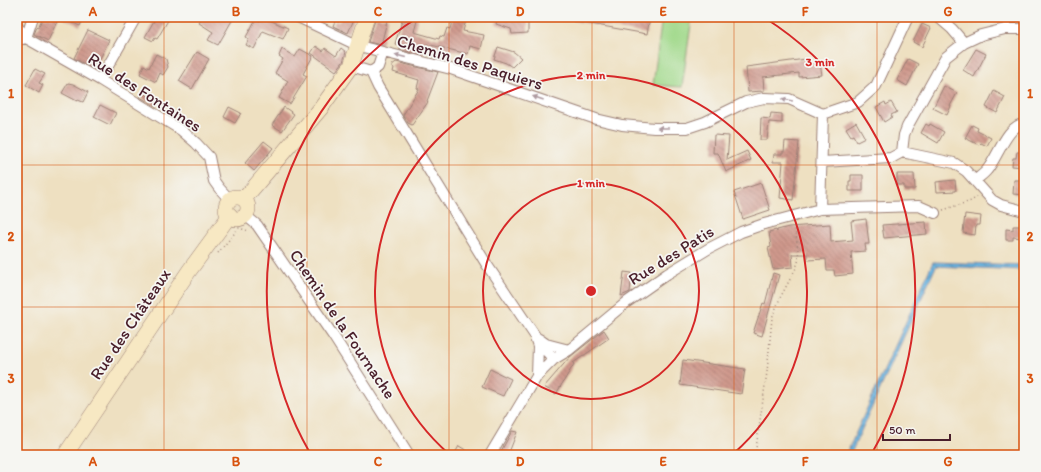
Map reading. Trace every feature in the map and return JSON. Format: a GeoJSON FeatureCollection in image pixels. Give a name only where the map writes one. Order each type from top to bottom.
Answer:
{"type":"FeatureCollection","features":[{"type":"Feature","properties":{"kind":"street"},"geometry":{"type":"LineString","coordinates":[[21,39],[33,17]]}},
{"type":"Feature","properties":{"kind":"street"},"geometry":{"type":"LineString","coordinates":[[100,80],[136,17]]}},
{"type":"Feature","properties":{"kind":"street","name":"Chemin des Paquiers"},"geometry":{"type":"LineString","coordinates":[[298,17],[358,46],[451,69],[596,119],[622,126],[687,128],[705,122],[746,102],[764,98],[789,99],[823,114]]}},
{"type":"Feature","properties":{"kind":"street"},"geometry":{"type":"LineString","coordinates":[[238,215],[247,212],[248,205],[237,199],[321,108],[351,66],[367,17]]}},
{"type":"Feature","properties":{"kind":"street"},"geometry":{"type":"LineString","coordinates":[[820,209],[823,114],[858,102],[876,86],[908,17]]}},
{"type":"Feature","properties":{"kind":"street"},"geometry":{"type":"LineString","coordinates":[[938,17],[964,42]]}},
{"type":"Feature","properties":{"kind":"street"},"geometry":{"type":"LineString","coordinates":[[17,26],[21,39]]}},
{"type":"Feature","properties":{"kind":"street"},"geometry":{"type":"LineString","coordinates":[[902,152],[904,135],[907,127],[946,57],[964,42],[981,35],[1005,29],[1024,29]]}},
{"type":"Feature","properties":{"kind":"street","name":"Rue des Fontaines"},"geometry":{"type":"LineString","coordinates":[[21,39],[100,80],[181,130],[209,157],[214,181],[219,188],[237,199]]}},
{"type":"Feature","properties":{"kind":"street"},"geometry":{"type":"LineString","coordinates":[[371,72],[378,67],[383,52]]}},
{"type":"Feature","properties":{"kind":"street"},"geometry":{"type":"LineString","coordinates":[[351,66],[371,72],[378,87],[483,258],[535,337],[554,359]]}},
{"type":"Feature","properties":{"kind":"street"},"geometry":{"type":"LineString","coordinates":[[975,180],[988,169],[1008,134],[1018,124],[1024,124]]}},
{"type":"Feature","properties":{"kind":"street"},"geometry":{"type":"LineString","coordinates":[[822,162],[891,158],[902,152],[954,163],[966,171],[992,200],[1001,205],[1024,211]]}},
{"type":"Feature","properties":{"kind":"street","name":"Rue des Patis"},"geometry":{"type":"LineString","coordinates":[[490,455],[537,376],[554,359],[569,350],[627,302],[667,274],[708,249],[741,232],[764,224],[820,209],[919,206],[936,213]]}},
{"type":"Feature","properties":{"kind":"street","name":"Chemin de la Fournache"},"geometry":{"type":"LineString","coordinates":[[238,215],[257,225],[334,337],[409,455]]}},
{"type":"Feature","properties":{"kind":"street","name":"Rue des Châteaux"},"geometry":{"type":"LineString","coordinates":[[65,455],[189,271],[238,215]]}},
{"type":"Feature","properties":{"kind":"street"},"geometry":{"type":"LineString","coordinates":[[535,337],[546,344],[569,350]]}},
{"type":"Feature","properties":{"kind":"street"},"geometry":{"type":"LineString","coordinates":[[535,337],[538,346],[537,376]]}},
{"type":"Feature","properties":{"kind":"path"},"geometry":{"type":"LineString","coordinates":[[936,213],[971,200],[985,191]]}},
{"type":"Feature","properties":{"kind":"path"},"geometry":{"type":"LineString","coordinates":[[755,455],[768,372],[772,318],[799,259],[794,216]]}},
{"type":"Feature","properties":{"kind":"path"},"geometry":{"type":"LineString","coordinates":[[217,255],[239,228],[250,231],[257,225]]}},
{"type":"Feature","properties":{"kind":"green space"},"geometry":{"type":"Polygon","coordinates":[[[662,17],[692,17],[682,87],[653,85],[662,17]]]}},
{"type":"Feature","properties":{"kind":"water"},"geometry":{"type":"Polygon","coordinates":[[[933,262],[1024,265],[1024,270],[936,266],[850,455],[846,455],[933,262]]]}},
{"type":"Feature","properties":{"kind":"building"},"geometry":{"type":"Polygon","coordinates":[[[43,17],[59,17],[48,41],[34,34],[43,17]]]}},
{"type":"Feature","properties":{"kind":"building"},"geometry":{"type":"Polygon","coordinates":[[[60,17],[84,17],[80,26],[60,17]]]}},
{"type":"Feature","properties":{"kind":"building"},"geometry":{"type":"Polygon","coordinates":[[[156,17],[170,17],[157,39],[155,38],[153,41],[145,37],[156,17]]]}},
{"type":"Feature","properties":{"kind":"building"},"geometry":{"type":"Polygon","coordinates":[[[203,17],[234,17],[218,45],[208,40],[213,32],[199,23],[203,17]]]}},
{"type":"Feature","properties":{"kind":"building"},"geometry":{"type":"Polygon","coordinates":[[[262,17],[288,28],[283,39],[263,31],[254,49],[246,45],[249,39],[246,37],[256,19],[260,21],[262,17]]]}},
{"type":"Feature","properties":{"kind":"building"},"geometry":{"type":"Polygon","coordinates":[[[341,17],[355,17],[348,33],[333,26],[335,21],[339,22],[341,17]]]}},
{"type":"Feature","properties":{"kind":"building"},"geometry":{"type":"Polygon","coordinates":[[[376,17],[388,17],[381,45],[368,42],[376,17]]]}},
{"type":"Feature","properties":{"kind":"building"},"geometry":{"type":"Polygon","coordinates":[[[403,17],[418,17],[414,32],[439,39],[440,36],[444,37],[447,28],[450,29],[453,17],[467,17],[463,31],[484,35],[481,49],[470,46],[468,54],[427,44],[423,55],[400,50],[401,46],[395,44],[403,17]]]}},
{"type":"Feature","properties":{"kind":"building"},"geometry":{"type":"Polygon","coordinates":[[[498,17],[513,20],[528,19],[528,33],[512,34],[511,29],[496,24],[498,17]]]}},
{"type":"Feature","properties":{"kind":"building"},"geometry":{"type":"Polygon","coordinates":[[[574,17],[650,17],[647,34],[574,21],[574,17]]]}},
{"type":"Feature","properties":{"kind":"building"},"geometry":{"type":"Polygon","coordinates":[[[922,24],[931,28],[922,47],[913,42],[922,24]]]}},
{"type":"Feature","properties":{"kind":"building"},"geometry":{"type":"Polygon","coordinates":[[[88,30],[109,40],[97,65],[94,63],[91,68],[74,58],[88,30]]]}},
{"type":"Feature","properties":{"kind":"building"},"geometry":{"type":"Polygon","coordinates":[[[316,46],[323,51],[325,48],[336,56],[341,48],[346,52],[343,62],[336,71],[311,53],[316,46]]]}},
{"type":"Feature","properties":{"kind":"building"},"geometry":{"type":"Polygon","coordinates":[[[498,47],[514,52],[521,58],[512,67],[506,63],[494,59],[498,47]]]}},
{"type":"Feature","properties":{"kind":"building"},"geometry":{"type":"Polygon","coordinates":[[[282,49],[295,57],[300,49],[313,56],[303,74],[307,76],[290,104],[279,98],[288,81],[275,73],[283,59],[279,56],[282,49]]]}},
{"type":"Feature","properties":{"kind":"building"},"geometry":{"type":"Polygon","coordinates":[[[976,49],[986,54],[974,77],[963,70],[976,49]]]}},
{"type":"Feature","properties":{"kind":"building"},"geometry":{"type":"Polygon","coordinates":[[[197,52],[209,59],[192,89],[179,81],[197,52]]]}},
{"type":"Feature","properties":{"kind":"building"},"geometry":{"type":"Polygon","coordinates":[[[156,54],[166,59],[168,67],[163,75],[160,73],[156,82],[140,74],[144,65],[149,68],[156,54]]]}},
{"type":"Feature","properties":{"kind":"building"},"geometry":{"type":"Polygon","coordinates":[[[806,59],[807,64],[820,63],[822,75],[799,77],[799,73],[763,77],[764,91],[748,92],[746,67],[806,59]]]}},
{"type":"Feature","properties":{"kind":"building"},"geometry":{"type":"Polygon","coordinates":[[[908,59],[918,64],[907,86],[897,80],[908,59]]]}},
{"type":"Feature","properties":{"kind":"building"},"geometry":{"type":"Polygon","coordinates":[[[396,62],[438,72],[427,101],[428,102],[412,125],[408,123],[403,115],[419,89],[417,88],[419,80],[393,72],[394,68],[391,66],[396,62]]]}},
{"type":"Feature","properties":{"kind":"building"},"geometry":{"type":"Polygon","coordinates":[[[35,69],[45,74],[39,83],[43,85],[39,93],[26,85],[35,69]]]}},
{"type":"Feature","properties":{"kind":"building"},"geometry":{"type":"Polygon","coordinates":[[[68,83],[88,92],[83,102],[77,101],[62,93],[68,83]]]}},
{"type":"Feature","properties":{"kind":"building"},"geometry":{"type":"Polygon","coordinates":[[[944,86],[957,93],[947,115],[933,108],[944,86]]]}},
{"type":"Feature","properties":{"kind":"building"},"geometry":{"type":"Polygon","coordinates":[[[994,91],[1005,97],[997,113],[986,107],[994,91]]]}},
{"type":"Feature","properties":{"kind":"building"},"geometry":{"type":"Polygon","coordinates":[[[143,93],[157,102],[155,106],[140,97],[143,93]]]}},
{"type":"Feature","properties":{"kind":"building"},"geometry":{"type":"Polygon","coordinates":[[[885,102],[886,105],[891,102],[897,112],[891,115],[892,117],[884,122],[876,107],[885,102]]]}},
{"type":"Feature","properties":{"kind":"building"},"geometry":{"type":"Polygon","coordinates":[[[100,105],[116,113],[110,125],[94,117],[100,105]]]}},
{"type":"Feature","properties":{"kind":"building"},"geometry":{"type":"Polygon","coordinates":[[[229,107],[241,113],[235,123],[224,117],[229,107]]]}},
{"type":"Feature","properties":{"kind":"building"},"geometry":{"type":"Polygon","coordinates":[[[284,107],[294,114],[282,131],[272,125],[284,107]]]}},
{"type":"Feature","properties":{"kind":"building"},"geometry":{"type":"Polygon","coordinates":[[[771,113],[782,114],[782,123],[769,122],[767,140],[760,140],[761,118],[770,119],[771,113]]]}},
{"type":"Feature","properties":{"kind":"building"},"geometry":{"type":"Polygon","coordinates":[[[856,122],[865,138],[857,142],[846,128],[856,122]]]}},
{"type":"Feature","properties":{"kind":"building"},"geometry":{"type":"Polygon","coordinates":[[[926,124],[929,126],[930,124],[944,132],[938,143],[921,133],[926,124]]]}},
{"type":"Feature","properties":{"kind":"building"},"geometry":{"type":"Polygon","coordinates":[[[972,125],[978,128],[977,131],[991,138],[987,146],[981,143],[979,145],[965,138],[972,125]]]}},
{"type":"Feature","properties":{"kind":"building"},"geometry":{"type":"Polygon","coordinates":[[[714,135],[729,136],[727,160],[747,151],[751,160],[726,172],[718,153],[713,153],[714,135]]]}},
{"type":"Feature","properties":{"kind":"building"},"geometry":{"type":"Polygon","coordinates":[[[264,141],[273,148],[254,171],[245,163],[264,141]]]}},
{"type":"Feature","properties":{"kind":"building"},"geometry":{"type":"Polygon","coordinates":[[[785,141],[799,142],[793,200],[780,198],[783,162],[773,162],[774,154],[782,154],[782,152],[784,152],[785,141]]]}},
{"type":"Feature","properties":{"kind":"building"},"geometry":{"type":"Polygon","coordinates":[[[1017,152],[1024,152],[1024,167],[1012,166],[1013,158],[1016,158],[1017,152]]]}},
{"type":"Feature","properties":{"kind":"building"},"geometry":{"type":"Polygon","coordinates":[[[897,174],[914,174],[915,189],[904,189],[904,185],[897,185],[897,174]]]}},
{"type":"Feature","properties":{"kind":"building"},"geometry":{"type":"Polygon","coordinates":[[[851,175],[863,175],[863,191],[849,191],[849,181],[851,181],[851,175]]]}},
{"type":"Feature","properties":{"kind":"building"},"geometry":{"type":"Polygon","coordinates":[[[955,180],[956,191],[937,192],[936,182],[955,180]]]}},
{"type":"Feature","properties":{"kind":"building"},"geometry":{"type":"Polygon","coordinates":[[[1014,180],[1024,180],[1024,195],[1013,194],[1014,180]]]}},
{"type":"Feature","properties":{"kind":"building"},"geometry":{"type":"Polygon","coordinates":[[[761,183],[770,210],[743,219],[734,192],[761,183]]]}},
{"type":"Feature","properties":{"kind":"building"},"geometry":{"type":"Polygon","coordinates":[[[965,214],[981,216],[980,225],[976,225],[975,235],[963,233],[965,214]]]}},
{"type":"Feature","properties":{"kind":"building"},"geometry":{"type":"Polygon","coordinates":[[[866,219],[869,244],[865,244],[866,251],[851,252],[853,274],[835,276],[834,270],[827,270],[826,259],[807,260],[807,254],[792,254],[793,267],[773,269],[768,248],[771,247],[769,232],[776,230],[777,232],[777,230],[789,227],[830,224],[831,242],[853,240],[851,221],[866,219]]]}},
{"type":"Feature","properties":{"kind":"building"},"geometry":{"type":"Polygon","coordinates":[[[926,222],[927,234],[884,238],[882,225],[926,222]]]}},
{"type":"Feature","properties":{"kind":"building"},"geometry":{"type":"Polygon","coordinates":[[[1013,226],[1024,226],[1024,238],[1013,237],[1013,240],[1006,240],[1006,229],[1013,230],[1013,226]]]}},
{"type":"Feature","properties":{"kind":"building"},"geometry":{"type":"Polygon","coordinates":[[[624,272],[632,273],[630,292],[621,296],[624,272]]]}},
{"type":"Feature","properties":{"kind":"building"},"geometry":{"type":"Polygon","coordinates":[[[773,273],[779,275],[762,336],[753,333],[763,303],[765,304],[773,273]]]}},
{"type":"Feature","properties":{"kind":"building"},"geometry":{"type":"Polygon","coordinates":[[[604,330],[609,338],[573,363],[574,364],[556,394],[544,387],[570,357],[604,330]]]}},
{"type":"Feature","properties":{"kind":"building"},"geometry":{"type":"Polygon","coordinates":[[[683,360],[745,369],[741,394],[680,385],[683,360]]]}},
{"type":"Feature","properties":{"kind":"building"},"geometry":{"type":"Polygon","coordinates":[[[490,369],[511,379],[503,396],[482,387],[490,369]]]}},
{"type":"Feature","properties":{"kind":"building"},"geometry":{"type":"Polygon","coordinates":[[[512,431],[517,432],[508,455],[499,455],[512,431]]]}},
{"type":"Feature","properties":{"kind":"building"},"geometry":{"type":"Polygon","coordinates":[[[459,446],[474,455],[454,455],[459,446]]]}}]}
